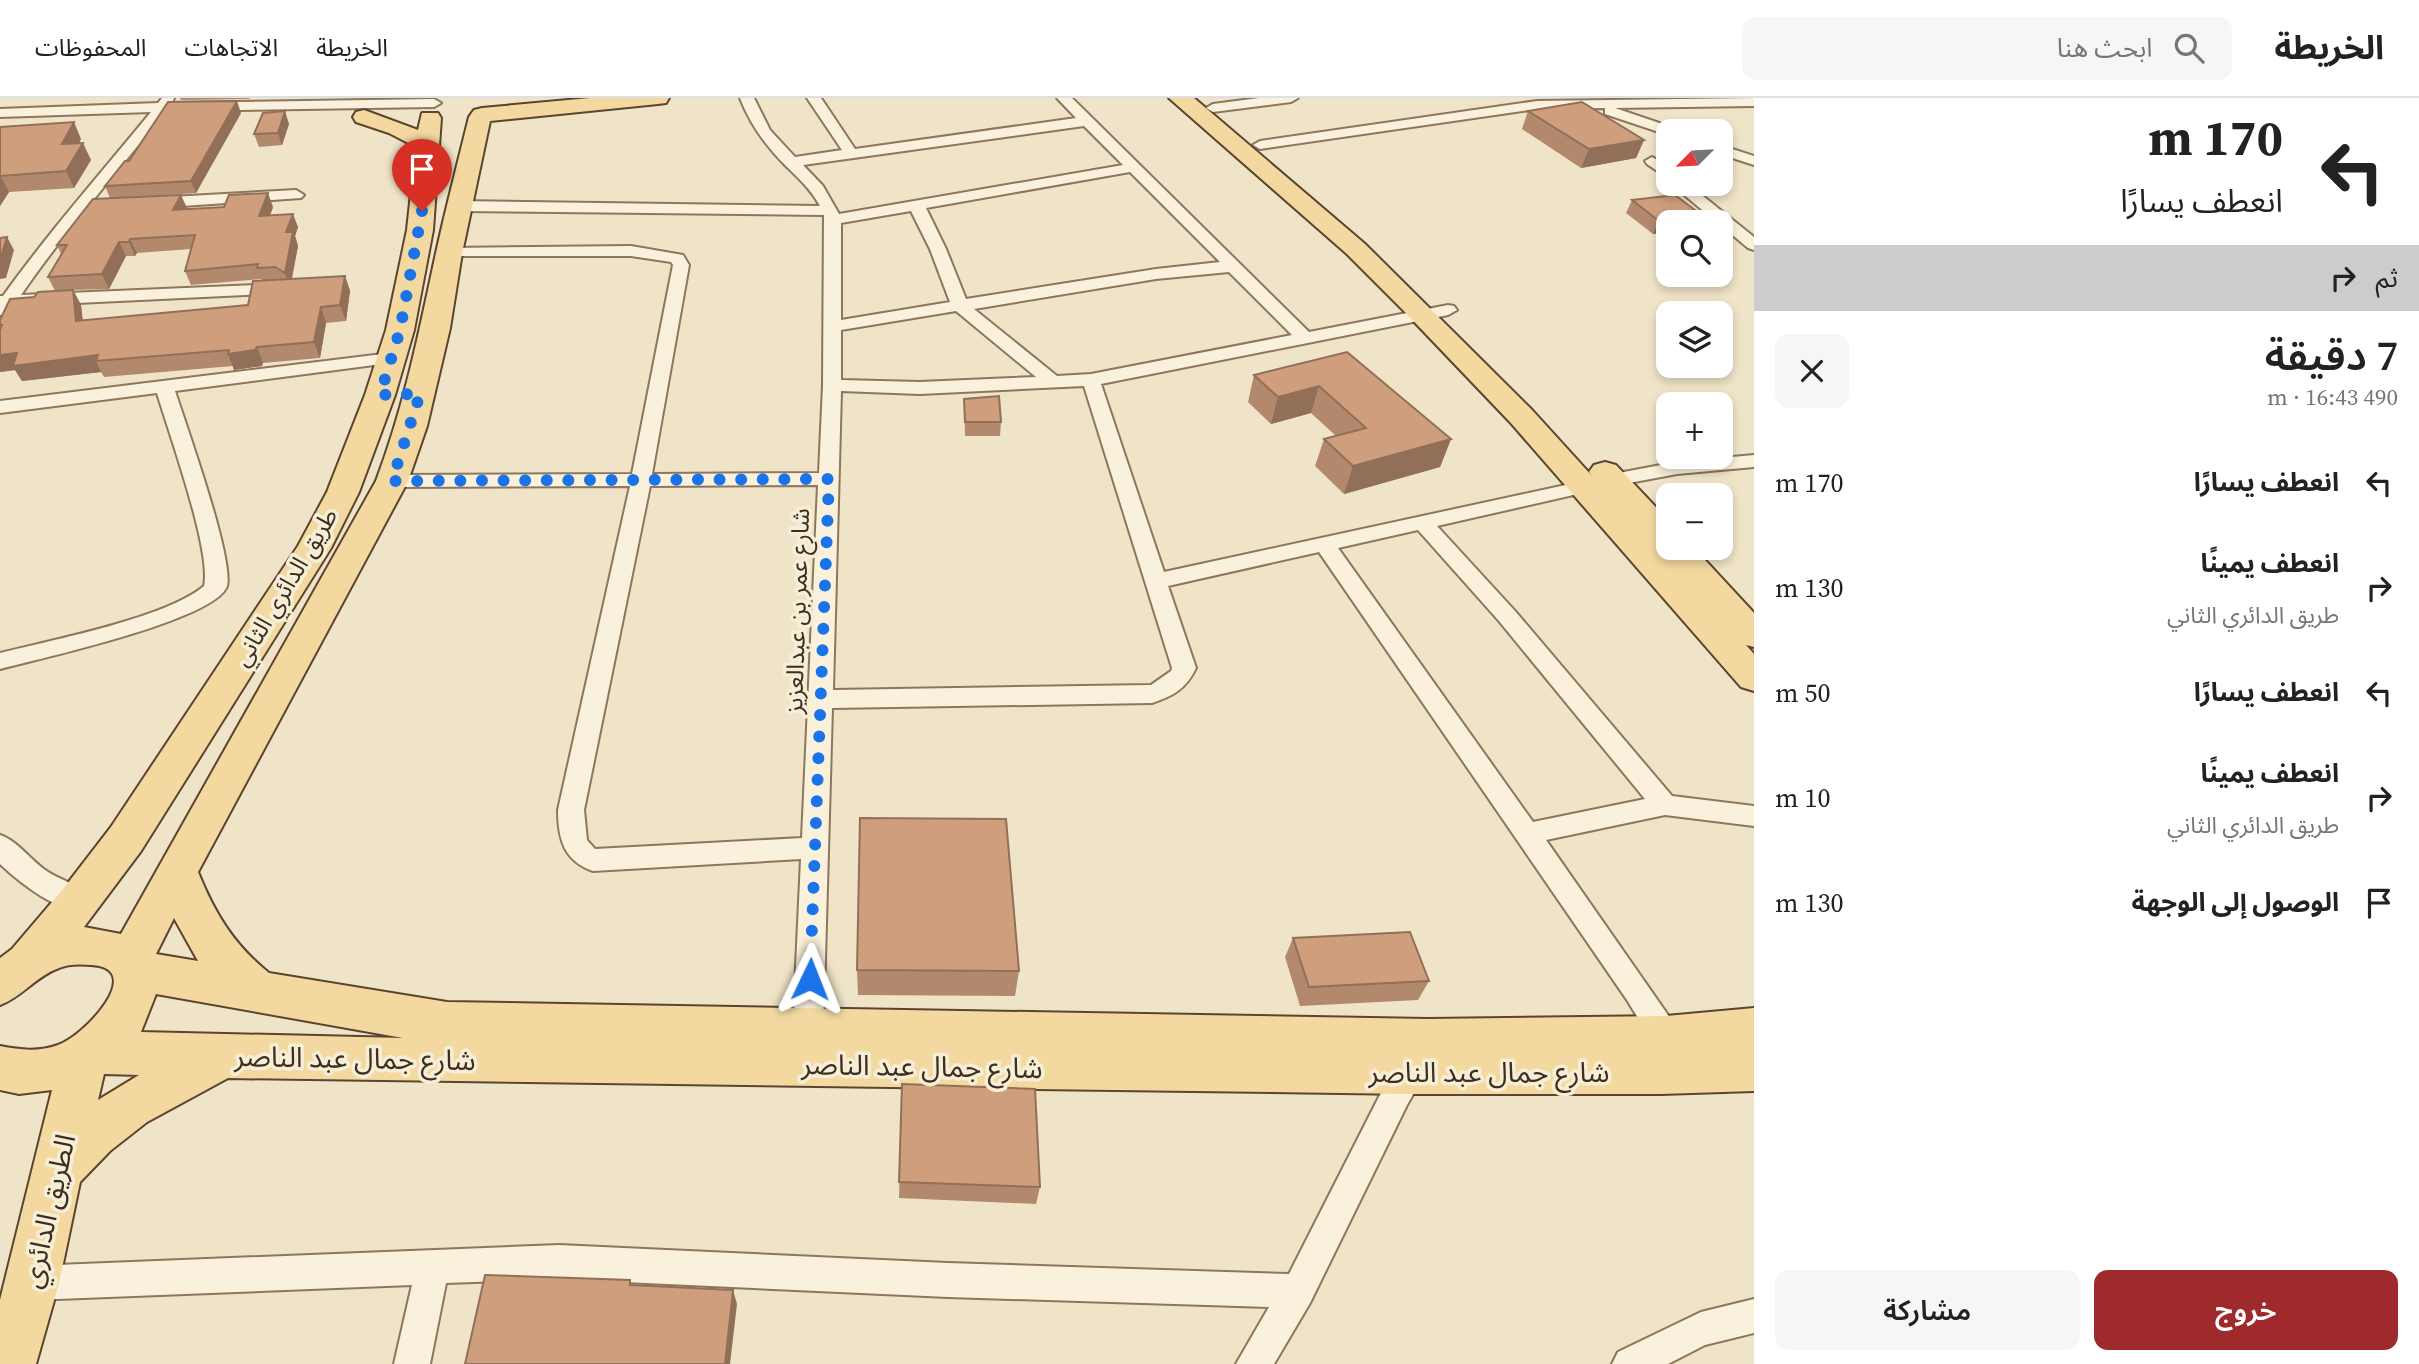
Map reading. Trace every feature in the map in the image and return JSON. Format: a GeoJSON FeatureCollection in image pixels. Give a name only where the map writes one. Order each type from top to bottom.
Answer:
{"type":"FeatureCollection","features":[{"type":"Feature","properties":{"kind":"main road"},"geometry":{"type":"LineString","coordinates":[[340,106],[369,107],[397,128],[456,110],[517,98]]}},
{"type":"Feature","properties":{"kind":"main road"},"geometry":{"type":"LineString","coordinates":[[456,110],[572,106],[658,98]]}},
{"type":"Feature","properties":{"kind":"main road"},"geometry":{"type":"LineString","coordinates":[[1180,98],[1209,120],[1356,249],[1435,312],[1613,480],[1656,527]]}},
{"type":"Feature","properties":{"kind":"main road"},"geometry":{"type":"LineString","coordinates":[[1207,103],[1381,246],[1584,487],[1754,678]]}},
{"type":"Feature","properties":{"kind":"main road"},"geometry":{"type":"LineString","coordinates":[[470,158],[503,133],[572,106]]}},
{"type":"Feature","properties":{"kind":"main road","name":"طريق الدائري الثاني"},"geometry":{"type":"LineString","coordinates":[[131,966],[177,872],[392,481],[420,394],[436,328],[470,158],[456,110]]}},
{"type":"Feature","properties":{"kind":"main road","name":"طريق الدائري الثاني"},"geometry":{"type":"LineString","coordinates":[[14,974],[79,901],[126,839],[314,548],[343,492],[380,395],[400,330],[418,239],[456,110]]}},
{"type":"Feature","properties":{"kind":"main road"},"geometry":{"type":"LineString","coordinates":[[380,395],[420,394]]}},
{"type":"Feature","properties":{"kind":"main road"},"geometry":{"type":"LineString","coordinates":[[1686,560],[1754,635]]}},
{"type":"Feature","properties":{"kind":"main road"},"geometry":{"type":"LineString","coordinates":[[177,872],[194,916],[209,944],[228,968],[257,990]]}},
{"type":"Feature","properties":{"kind":"main road"},"geometry":{"type":"LineString","coordinates":[[0,1068],[13,1073],[35,1073],[59,1068],[87,1054],[119,1026],[133,997],[131,966],[116,951],[98,945],[75,945],[51,950],[14,974]]}},
{"type":"Feature","properties":{"kind":"main road","name":"شارع جمال عبد الناصر"},"geometry":{"type":"LineString","coordinates":[[131,966],[390,1017],[447,1023],[807,1031],[1419,1056],[1661,1072],[1754,1069]]}},
{"type":"Feature","properties":{"kind":"main road","name":"شارع جمال عبد الناصر"},"geometry":{"type":"LineString","coordinates":[[87,1054],[664,1060],[839,1066],[1419,1056],[1754,1029]]}},
{"type":"Feature","properties":{"kind":"main road","name":"الطريق الدائري"},"geometry":{"type":"LineString","coordinates":[[8,1364],[32,1283],[87,1054]]}},
{"type":"Feature","properties":{"kind":"main road"},"geometry":{"type":"LineString","coordinates":[[57,1172],[76,1148],[109,1118],[135,1100],[216,1059],[231,1057]]}},
{"type":"Feature","properties":{"kind":"street"},"geometry":{"type":"LineString","coordinates":[[747,98],[763,132],[820,193],[832,215]]}},
{"type":"Feature","properties":{"kind":"street"},"geometry":{"type":"LineString","coordinates":[[814,98],[850,152]]}},
{"type":"Feature","properties":{"kind":"street"},"geometry":{"type":"LineString","coordinates":[[1064,98],[1305,338]]}},
{"type":"Feature","properties":{"kind":"street"},"geometry":{"type":"LineString","coordinates":[[1207,103],[1291,98]]}},
{"type":"Feature","properties":{"kind":"street"},"geometry":{"type":"LineString","coordinates":[[1577,98],[1656,127]]}},
{"type":"Feature","properties":{"kind":"street"},"geometry":{"type":"LineString","coordinates":[[1260,145],[1517,107],[1716,100],[1754,102]]}},
{"type":"Feature","properties":{"kind":"street"},"geometry":{"type":"LineString","coordinates":[[0,113],[162,107],[340,106],[456,110]]}},
{"type":"Feature","properties":{"kind":"street"},"geometry":{"type":"LineString","coordinates":[[2,305],[162,107]]}},
{"type":"Feature","properties":{"kind":"street"},"geometry":{"type":"LineString","coordinates":[[0,122],[162,107],[369,107]]}},
{"type":"Feature","properties":{"kind":"street"},"geometry":{"type":"LineString","coordinates":[[790,162],[1086,121]]}},
{"type":"Feature","properties":{"kind":"street"},"geometry":{"type":"LineString","coordinates":[[1733,154],[1754,161]]}},
{"type":"Feature","properties":{"kind":"street"},"geometry":{"type":"LineString","coordinates":[[1651,161],[1656,165]]}},
{"type":"Feature","properties":{"kind":"street"},"geometry":{"type":"LineString","coordinates":[[459,206],[832,215],[916,205],[1136,167]]}},
{"type":"Feature","properties":{"kind":"street"},"geometry":{"type":"LineString","coordinates":[[135,204],[296,195]]}},
{"type":"Feature","properties":{"kind":"street"},"geometry":{"type":"LineString","coordinates":[[1694,196],[1754,245]]}},
{"type":"Feature","properties":{"kind":"street"},"geometry":{"type":"LineString","coordinates":[[916,205],[938,249],[960,306],[1053,382]]}},
{"type":"Feature","properties":{"kind":"street"},"geometry":{"type":"LineString","coordinates":[[82,207],[108,206]]}},
{"type":"Feature","properties":{"kind":"street","name":"شارع عمر بن عبدالعزيز"},"geometry":{"type":"LineString","coordinates":[[807,1031],[834,326],[832,215]]}},
{"type":"Feature","properties":{"kind":"street"},"geometry":{"type":"LineString","coordinates":[[449,253],[631,251],[669,255],[680,261],[641,482],[570,810],[573,843],[584,857],[593,860],[814,849]]}},
{"type":"Feature","properties":{"kind":"street"},"geometry":{"type":"LineString","coordinates":[[834,326],[1156,274],[1234,266]]}},
{"type":"Feature","properties":{"kind":"street"},"geometry":{"type":"LineString","coordinates":[[2,305],[281,289]]}},
{"type":"Feature","properties":{"kind":"street"},"geometry":{"type":"LineString","coordinates":[[832,385],[920,388],[1091,380],[1435,312]]}},
{"type":"Feature","properties":{"kind":"street"},"geometry":{"type":"LineString","coordinates":[[0,407],[391,358]]}},
{"type":"Feature","properties":{"kind":"street"},"geometry":{"type":"LineString","coordinates":[[820,699],[1138,694],[1164,691],[1181,678],[1184,668],[1091,380]]}},
{"type":"Feature","properties":{"kind":"street"},"geometry":{"type":"LineString","coordinates":[[0,661],[68,644],[173,612],[205,600],[214,591],[217,572],[213,548],[165,388]]}},
{"type":"Feature","properties":{"kind":"street"},"geometry":{"type":"LineString","coordinates":[[1613,480],[1677,468],[1754,461]]}},
{"type":"Feature","properties":{"kind":"street"},"geometry":{"type":"LineString","coordinates":[[392,481],[641,482],[829,479]]}},
{"type":"Feature","properties":{"kind":"street"},"geometry":{"type":"LineString","coordinates":[[1156,582],[1584,487]]}},
{"type":"Feature","properties":{"kind":"street"},"geometry":{"type":"LineString","coordinates":[[1423,523],[1507,616],[1665,805]]}},
{"type":"Feature","properties":{"kind":"street"},"geometry":{"type":"LineString","coordinates":[[1324,544],[1637,991],[1666,1037]]}},
{"type":"Feature","properties":{"kind":"street"},"geometry":{"type":"LineString","coordinates":[[1526,834],[1665,805],[1754,816]]}},
{"type":"Feature","properties":{"kind":"street"},"geometry":{"type":"LineString","coordinates":[[0,846],[38,882],[79,901]]}},
{"type":"Feature","properties":{"kind":"street"},"geometry":{"type":"LineString","coordinates":[[1254,1364],[1298,1291],[1396,1095],[1419,1056]]}},
{"type":"Feature","properties":{"kind":"street"},"geometry":{"type":"LineString","coordinates":[[32,1283],[559,1262],[948,1280],[1298,1291]]}},
{"type":"Feature","properties":{"kind":"street"},"geometry":{"type":"LineString","coordinates":[[412,1364],[433,1267]]}},
{"type":"Feature","properties":{"kind":"street"},"geometry":{"type":"LineString","coordinates":[[1630,1364],[1701,1329],[1754,1316]]}},
{"type":"Feature","properties":{"kind":"building"},"geometry":{"type":"Polygon","coordinates":[[[237,101],[191,181],[105,186],[125,161],[129,161],[168,102],[237,101]]]}},
{"type":"Feature","properties":{"kind":"building"},"geometry":{"type":"Polygon","coordinates":[[[1582,102],[1644,140],[1589,149],[1528,111],[1582,102]]]}},
{"type":"Feature","properties":{"kind":"building"},"geometry":{"type":"Polygon","coordinates":[[[285,111],[278,133],[254,134],[263,113],[285,111]]]}},
{"type":"Feature","properties":{"kind":"building"},"geometry":{"type":"Polygon","coordinates":[[[74,122],[62,144],[83,143],[66,171],[0,176],[0,127],[74,122]]]}},
{"type":"Feature","properties":{"kind":"building"},"geometry":{"type":"Polygon","coordinates":[[[268,193],[259,216],[293,214],[286,232],[293,232],[285,273],[275,267],[257,268],[258,264],[185,271],[195,235],[119,242],[102,274],[48,277],[67,245],[57,245],[93,199],[181,195],[173,210],[224,207],[229,195],[268,193]]]}},
{"type":"Feature","properties":{"kind":"building"},"geometry":{"type":"Polygon","coordinates":[[[1676,196],[1695,210],[1656,210],[1656,219],[1632,200],[1676,196]]]}},
{"type":"Feature","properties":{"kind":"building"},"geometry":{"type":"Polygon","coordinates":[[[7,237],[0,260],[0,238],[7,237]]]}},
{"type":"Feature","properties":{"kind":"building"},"geometry":{"type":"Polygon","coordinates":[[[345,276],[340,305],[321,307],[314,342],[257,347],[255,350],[228,354],[229,350],[96,361],[98,355],[13,366],[17,353],[0,355],[0,320],[10,299],[34,297],[38,292],[73,290],[76,321],[248,305],[253,281],[345,276]]]}},
{"type":"Feature","properties":{"kind":"building"},"geometry":{"type":"Polygon","coordinates":[[[1347,352],[1451,439],[1353,466],[1324,439],[1366,428],[1319,386],[1278,397],[1254,375],[1347,352]]]}},
{"type":"Feature","properties":{"kind":"building"},"geometry":{"type":"Polygon","coordinates":[[[999,396],[1001,422],[965,422],[964,399],[999,396]]]}},
{"type":"Feature","properties":{"kind":"building"},"geometry":{"type":"Polygon","coordinates":[[[860,818],[1006,819],[1019,971],[857,970],[860,818]]]}},
{"type":"Feature","properties":{"kind":"building"},"geometry":{"type":"Polygon","coordinates":[[[1410,932],[1429,981],[1309,987],[1293,938],[1410,932]]]}},
{"type":"Feature","properties":{"kind":"building"},"geometry":{"type":"Polygon","coordinates":[[[902,1084],[1035,1089],[1040,1187],[899,1182],[902,1084]]]}},
{"type":"Feature","properties":{"kind":"building"},"geometry":{"type":"Polygon","coordinates":[[[485,1275],[630,1280],[630,1285],[733,1290],[725,1364],[465,1364],[485,1275]]]}},
{"type":"Feature","properties":{"kind":"route"},"geometry":{"type":"LineString","coordinates":[[422,211],[400,330],[380,395],[420,394],[412,426],[392,481],[641,482],[829,479],[810,979]]}}]}
